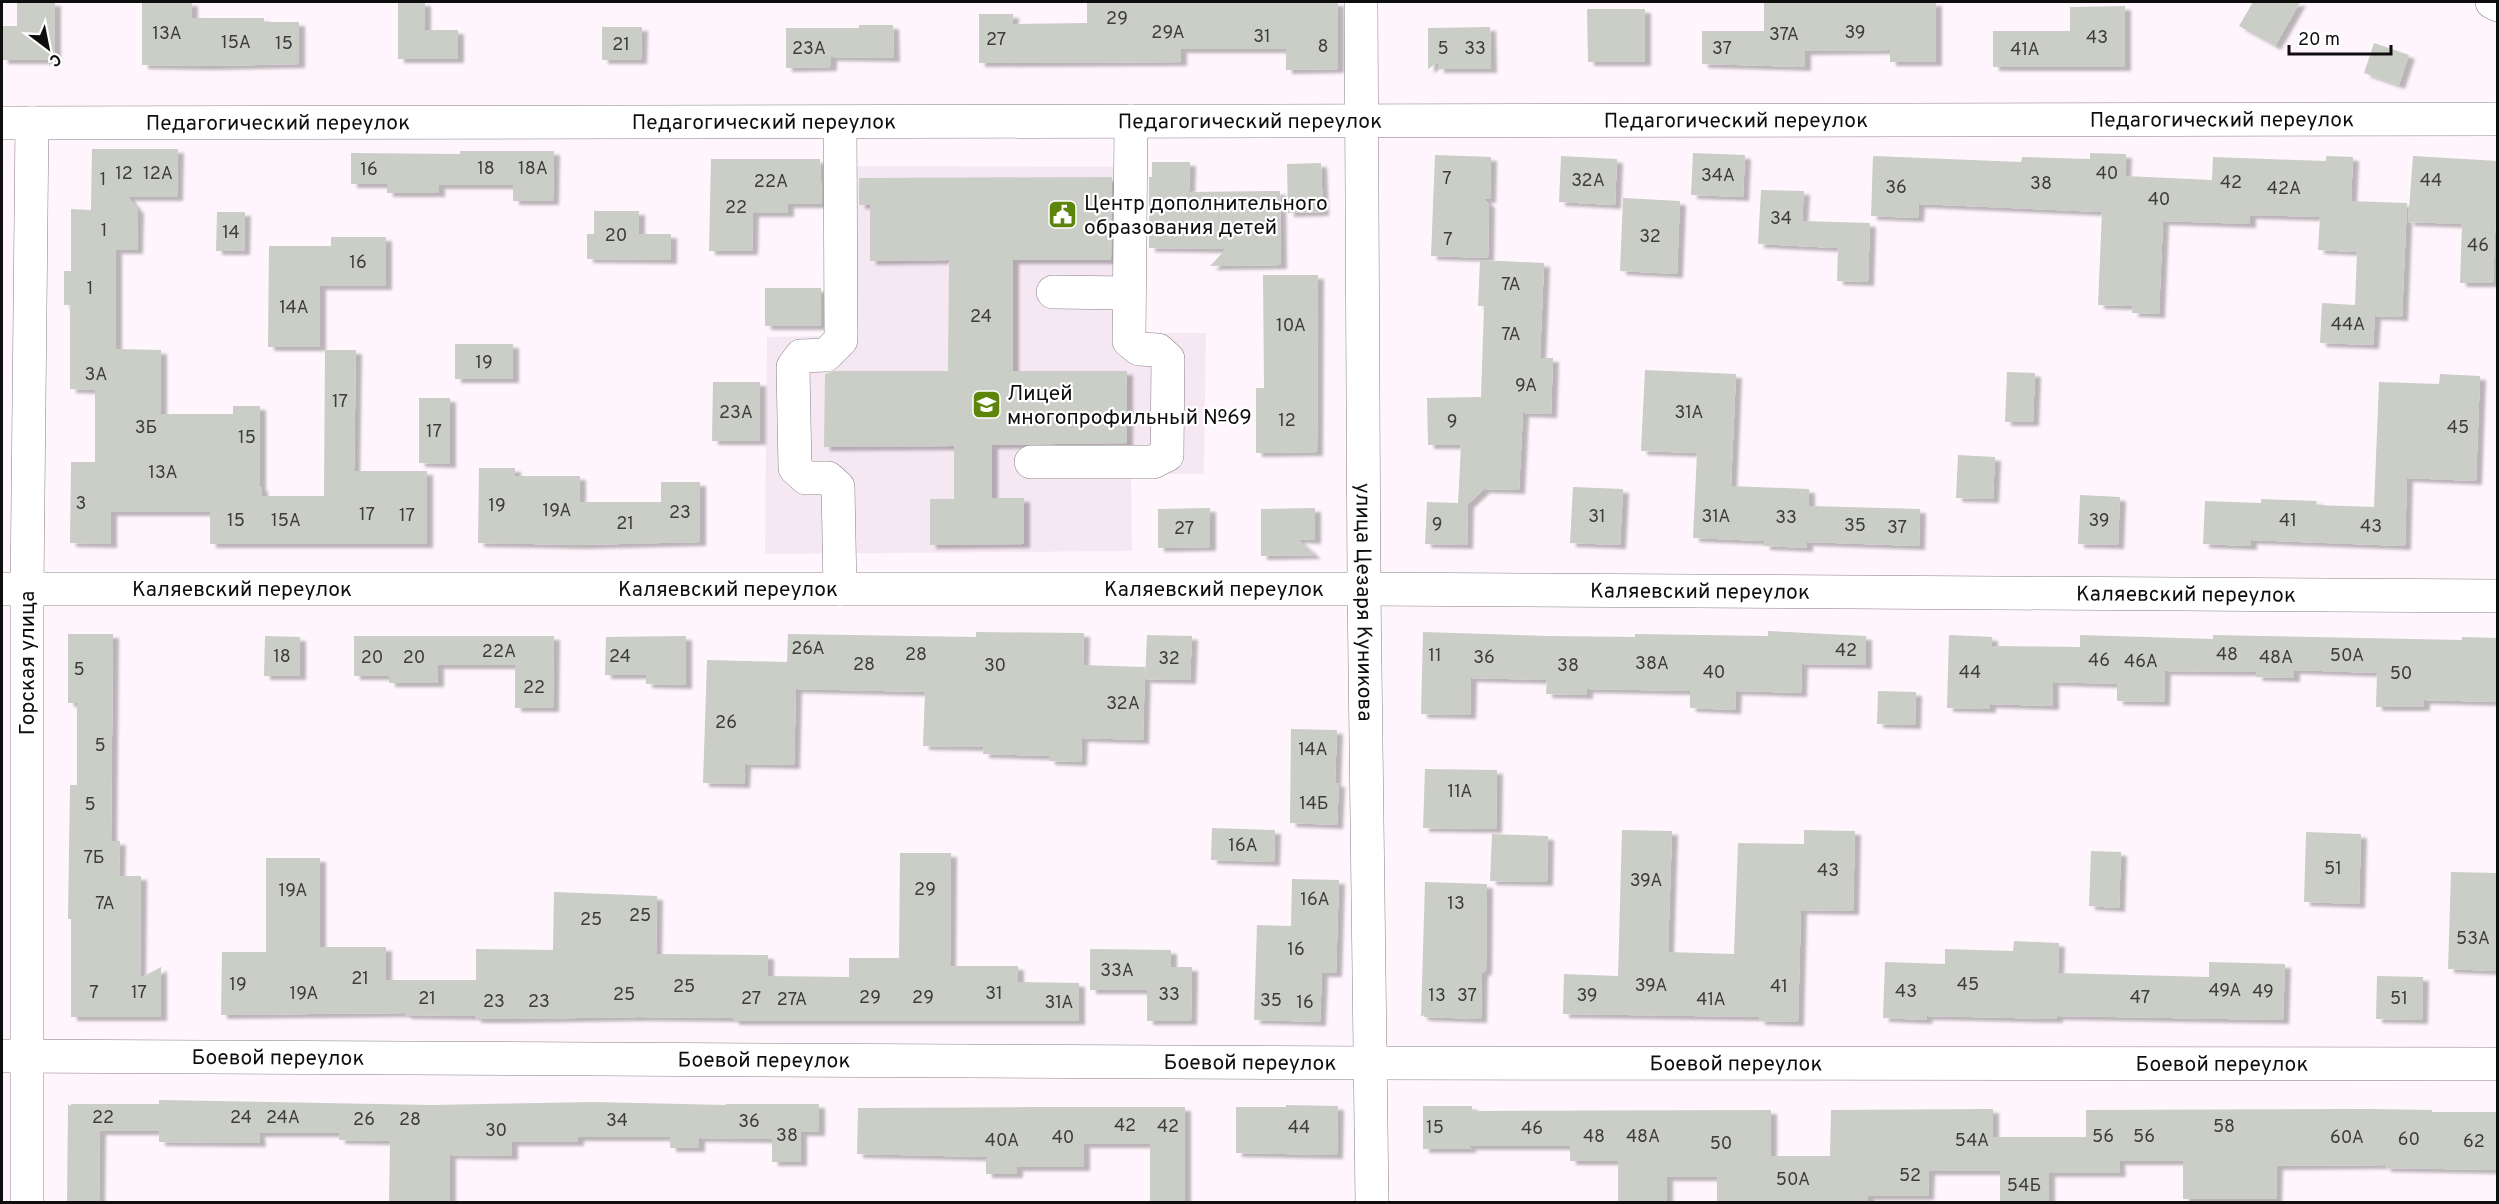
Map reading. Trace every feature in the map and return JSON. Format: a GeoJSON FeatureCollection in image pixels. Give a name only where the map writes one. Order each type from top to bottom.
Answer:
{"type":"FeatureCollection","features":[{"type":"Feature","properties":{"kind":"street","name":"улица Цезаря Куникова"},"geometry":{"type":"LineString","coordinates":[[1361,2],[1364,589],[1372,1203]]}},
{"type":"Feature","properties":{"kind":"street"},"geometry":{"type":"LineString","coordinates":[[2492,2],[2498,5]]}},
{"type":"Feature","properties":{"kind":"street","name":"Педагогический переулок"},"geometry":{"type":"LineString","coordinates":[[17,123],[2498,119]]}},
{"type":"Feature","properties":{"kind":"street"},"geometry":{"type":"LineString","coordinates":[[1031,462],[1153,462],[1167,455],[1168,359],[1158,350],[1139,349],[1129,341],[1131,121]]}},
{"type":"Feature","properties":{"kind":"street"},"geometry":{"type":"LineString","coordinates":[[840,122],[841,340],[826,355],[801,356],[793,367],[795,468],[806,478],[828,478],[838,487],[840,589]]}},
{"type":"Feature","properties":{"kind":"street","name":"Горская улица"},"geometry":{"type":"LineString","coordinates":[[17,123],[14,589],[15,1056],[27,1203]]}},
{"type":"Feature","properties":{"kind":"street"},"geometry":{"type":"LineString","coordinates":[[1053,292],[1129,293]]}},
{"type":"Feature","properties":{"kind":"street","name":"Каляевский переулок"},"geometry":{"type":"LineString","coordinates":[[14,589],[1364,589],[2498,596]]}},
{"type":"Feature","properties":{"kind":"street","name":"Боевой переулок"},"geometry":{"type":"LineString","coordinates":[[15,1056],[1370,1063],[2498,1065]]}},
{"type":"Feature","properties":{"kind":"shaded area","name":"Лицей многопрофильный №69"},"geometry":{"type":"Polygon","coordinates":[[[827,166],[1145,167],[1145,333],[1206,333],[1204,474],[1131,474],[1132,551],[765,554],[767,337],[824,336],[827,166]]]}},
{"type":"Feature","properties":{"kind":"building"},"geometry":{"type":"Polygon","coordinates":[[[17,2],[55,2],[55,60],[2,60],[2,26],[17,26],[17,2]]]}},
{"type":"Feature","properties":{"kind":"building"},"geometry":{"type":"Polygon","coordinates":[[[142,2],[192,2],[192,18],[264,18],[264,22],[299,22],[299,64],[142,65],[142,2]]]}},
{"type":"Feature","properties":{"kind":"building"},"geometry":{"type":"Polygon","coordinates":[[[398,2],[425,2],[425,30],[458,30],[458,59],[398,59],[398,2]]]}},
{"type":"Feature","properties":{"kind":"building"},"geometry":{"type":"Polygon","coordinates":[[[1087,2],[1338,2],[1338,69],[1286,70],[1286,49],[1181,49],[1181,62],[979,63],[979,14],[1013,14],[1013,24],[1087,23],[1087,2]]]}},
{"type":"Feature","properties":{"kind":"building"},"geometry":{"type":"Polygon","coordinates":[[[1764,2],[1936,2],[1936,62],[1890,62],[1890,50],[1805,51],[1805,67],[1702,64],[1702,31],[1764,31],[1764,2]]]}},
{"type":"Feature","properties":{"kind":"building"},"geometry":{"type":"Polygon","coordinates":[[[2253,2],[2300,2],[2275,46],[2239,26],[2253,2]]]}},
{"type":"Feature","properties":{"kind":"building"},"geometry":{"type":"Polygon","coordinates":[[[2125,6],[2125,67],[1993,67],[1993,31],[2070,31],[2070,7],[2125,6]]]}},
{"type":"Feature","properties":{"kind":"building"},"geometry":{"type":"Polygon","coordinates":[[[1587,9],[1645,9],[1645,62],[1588,62],[1587,9]]]}},
{"type":"Feature","properties":{"kind":"building"},"geometry":{"type":"Polygon","coordinates":[[[859,25],[893,25],[894,58],[831,57],[831,67],[786,68],[786,28],[859,28],[859,25]]]}},
{"type":"Feature","properties":{"kind":"building"},"geometry":{"type":"Polygon","coordinates":[[[602,27],[642,27],[641,60],[602,60],[602,27]]]}},
{"type":"Feature","properties":{"kind":"building"},"geometry":{"type":"Polygon","coordinates":[[[1490,27],[1491,69],[1438,69],[1438,62],[1428,69],[1428,28],[1490,27]]]}},
{"type":"Feature","properties":{"kind":"building"},"geometry":{"type":"Polygon","coordinates":[[[2374,43],[2409,55],[2399,85],[2364,73],[2374,43]]]}},
{"type":"Feature","properties":{"kind":"building"},"geometry":{"type":"Polygon","coordinates":[[[92,149],[178,149],[177,197],[128,197],[138,210],[137,250],[116,250],[116,349],[161,350],[161,414],[233,414],[233,406],[260,406],[262,496],[324,496],[325,350],[356,350],[354,471],[427,471],[427,544],[210,544],[210,512],[111,512],[111,544],[70,543],[71,462],[95,462],[95,390],[70,389],[70,305],[64,305],[64,271],[71,271],[71,209],[91,210],[92,149]]]}},
{"type":"Feature","properties":{"kind":"building"},"geometry":{"type":"Polygon","coordinates":[[[460,151],[554,151],[553,201],[513,201],[513,185],[439,185],[439,193],[387,193],[387,184],[351,184],[351,153],[460,154],[460,151]]]}},
{"type":"Feature","properties":{"kind":"building"},"geometry":{"type":"Polygon","coordinates":[[[1693,153],[1745,155],[1743,197],[1691,195],[1693,153]]]}},
{"type":"Feature","properties":{"kind":"building"},"geometry":{"type":"Polygon","coordinates":[[[2090,153],[2126,154],[2125,176],[2212,180],[2213,157],[2326,161],[2326,156],[2353,157],[2351,201],[2407,203],[2402,317],[2375,316],[2373,345],[2320,343],[2322,303],[2355,305],[2357,252],[2318,250],[2320,217],[2250,215],[2250,224],[2163,221],[2159,314],[2132,313],[2133,306],[2098,305],[2102,212],[1919,204],[1918,218],[1871,216],[1873,156],[2021,162],[2022,157],[2090,159],[2090,153]]]}},
{"type":"Feature","properties":{"kind":"building"},"geometry":{"type":"Polygon","coordinates":[[[1435,155],[1491,157],[1490,199],[1484,199],[1489,204],[1488,258],[1431,256],[1435,155]]]}},
{"type":"Feature","properties":{"kind":"building"},"geometry":{"type":"Polygon","coordinates":[[[1561,156],[1617,159],[1615,205],[1559,202],[1561,156]]]}},
{"type":"Feature","properties":{"kind":"building"},"geometry":{"type":"Polygon","coordinates":[[[2413,156],[2498,161],[2493,283],[2460,283],[2462,224],[2408,222],[2413,156]]]}},
{"type":"Feature","properties":{"kind":"building"},"geometry":{"type":"Polygon","coordinates":[[[711,159],[820,159],[822,204],[788,204],[788,213],[753,213],[752,251],[709,251],[711,159]]]}},
{"type":"Feature","properties":{"kind":"building"},"geometry":{"type":"Polygon","coordinates":[[[1152,162],[1190,162],[1189,192],[1280,191],[1281,265],[1210,266],[1226,249],[1149,248],[1149,177],[1152,177],[1152,162]]]}},
{"type":"Feature","properties":{"kind":"building"},"geometry":{"type":"Polygon","coordinates":[[[1321,163],[1323,212],[1288,213],[1287,164],[1321,163]]]}},
{"type":"Feature","properties":{"kind":"building"},"geometry":{"type":"Polygon","coordinates":[[[1112,177],[1111,260],[1013,260],[1013,371],[1127,371],[1127,443],[992,445],[992,498],[1024,498],[1024,544],[930,545],[930,499],[954,499],[954,446],[824,447],[825,374],[834,371],[948,371],[949,260],[870,261],[870,205],[859,205],[859,178],[1112,177]]]}},
{"type":"Feature","properties":{"kind":"building"},"geometry":{"type":"Polygon","coordinates":[[[1761,190],[1804,191],[1802,221],[1870,223],[1868,282],[1837,281],[1838,248],[1758,244],[1761,190]]]}},
{"type":"Feature","properties":{"kind":"building"},"geometry":{"type":"Polygon","coordinates":[[[1623,198],[1680,201],[1677,274],[1620,271],[1623,198]]]}},
{"type":"Feature","properties":{"kind":"building"},"geometry":{"type":"Polygon","coordinates":[[[594,211],[639,211],[639,234],[671,234],[671,260],[587,259],[587,234],[594,234],[594,211]]]}},
{"type":"Feature","properties":{"kind":"building"},"geometry":{"type":"Polygon","coordinates":[[[217,212],[245,212],[244,251],[216,251],[217,212]]]}},
{"type":"Feature","properties":{"kind":"building"},"geometry":{"type":"Polygon","coordinates":[[[331,237],[386,237],[386,286],[320,286],[320,347],[268,347],[269,246],[331,246],[331,237]]]}},
{"type":"Feature","properties":{"kind":"building"},"geometry":{"type":"Polygon","coordinates":[[[1480,260],[1544,263],[1540,358],[1553,358],[1551,414],[1523,413],[1519,490],[1484,489],[1468,504],[1467,545],[1425,544],[1427,502],[1458,503],[1461,445],[1428,445],[1427,398],[1481,397],[1484,306],[1478,306],[1480,260]]]}},
{"type":"Feature","properties":{"kind":"building"},"geometry":{"type":"Polygon","coordinates":[[[1263,275],[1318,275],[1317,452],[1256,453],[1256,388],[1264,388],[1263,275]]]}},
{"type":"Feature","properties":{"kind":"building"},"geometry":{"type":"Polygon","coordinates":[[[765,288],[821,288],[821,326],[765,326],[765,288]]]}},
{"type":"Feature","properties":{"kind":"building"},"geometry":{"type":"Polygon","coordinates":[[[455,344],[513,344],[513,379],[455,379],[455,344]]]}},
{"type":"Feature","properties":{"kind":"building"},"geometry":{"type":"Polygon","coordinates":[[[1645,370],[1736,374],[1731,486],[1809,489],[1809,506],[1920,509],[1919,546],[1807,542],[1807,548],[1764,546],[1764,541],[1693,538],[1697,453],[1641,451],[1645,370]]]}},
{"type":"Feature","properties":{"kind":"building"},"geometry":{"type":"Polygon","coordinates":[[[2007,372],[2035,373],[2033,422],[2005,422],[2007,372]]]}},
{"type":"Feature","properties":{"kind":"building"},"geometry":{"type":"Polygon","coordinates":[[[2440,374],[2480,376],[2476,481],[2407,478],[2405,546],[2251,540],[2251,546],[2203,544],[2205,501],[2261,503],[2261,499],[2317,501],[2316,505],[2374,507],[2379,382],[2439,384],[2440,374]]]}},
{"type":"Feature","properties":{"kind":"building"},"geometry":{"type":"Polygon","coordinates":[[[713,382],[760,382],[760,441],[712,441],[713,382]]]}},
{"type":"Feature","properties":{"kind":"building"},"geometry":{"type":"Polygon","coordinates":[[[419,398],[450,398],[450,464],[419,463],[419,398]]]}},
{"type":"Feature","properties":{"kind":"building"},"geometry":{"type":"Polygon","coordinates":[[[1958,455],[1995,457],[1993,499],[1956,498],[1958,455]]]}},
{"type":"Feature","properties":{"kind":"building"},"geometry":{"type":"Polygon","coordinates":[[[479,468],[515,468],[515,476],[580,476],[580,502],[661,502],[661,482],[700,482],[700,542],[580,545],[478,543],[479,468]]]}},
{"type":"Feature","properties":{"kind":"building"},"geometry":{"type":"Polygon","coordinates":[[[1573,487],[1623,489],[1620,545],[1570,543],[1573,487]]]}},
{"type":"Feature","properties":{"kind":"building"},"geometry":{"type":"Polygon","coordinates":[[[2080,495],[2120,497],[2118,545],[2078,544],[2080,495]]]}},
{"type":"Feature","properties":{"kind":"building"},"geometry":{"type":"Polygon","coordinates":[[[1210,508],[1210,547],[1158,548],[1158,509],[1210,508]]]}},
{"type":"Feature","properties":{"kind":"building"},"geometry":{"type":"Polygon","coordinates":[[[1315,508],[1315,540],[1297,539],[1315,555],[1261,556],[1261,509],[1315,508]]]}},
{"type":"Feature","properties":{"kind":"building"},"geometry":{"type":"Polygon","coordinates":[[[1768,631],[1866,636],[1866,665],[1802,664],[1801,693],[1736,691],[1735,710],[1690,708],[1690,691],[1587,689],[1587,695],[1546,694],[1547,680],[1471,678],[1470,715],[1421,714],[1423,632],[1635,637],[1635,634],[1768,636],[1768,631]]]}},
{"type":"Feature","properties":{"kind":"building"},"geometry":{"type":"Polygon","coordinates":[[[976,632],[1084,633],[1083,665],[1145,667],[1143,740],[1082,738],[1081,762],[1049,761],[1049,756],[983,754],[984,747],[923,746],[925,692],[796,689],[794,765],[745,764],[744,784],[703,783],[707,660],[787,662],[788,634],[976,637],[976,632]]]}},
{"type":"Feature","properties":{"kind":"building"},"geometry":{"type":"Polygon","coordinates":[[[68,634],[113,634],[111,841],[120,841],[119,876],[141,876],[140,978],[161,967],[161,1017],[71,1017],[71,919],[68,919],[70,785],[77,785],[77,703],[68,703],[68,634]]]}},
{"type":"Feature","properties":{"kind":"building"},"geometry":{"type":"Polygon","coordinates":[[[1147,635],[1192,636],[1190,680],[1145,679],[1147,635]]]}},
{"type":"Feature","properties":{"kind":"building"},"geometry":{"type":"Polygon","coordinates":[[[1949,635],[1992,637],[1992,646],[2080,647],[2080,635],[2213,639],[2213,635],[2462,640],[2462,637],[2498,638],[2497,702],[2424,700],[2424,707],[2376,707],[2377,673],[2294,670],[2294,678],[2256,677],[2257,672],[2165,671],[2164,702],[2117,701],[2117,684],[2053,682],[2053,706],[1990,704],[1990,709],[1947,708],[1949,635]]]}},
{"type":"Feature","properties":{"kind":"building"},"geometry":{"type":"Polygon","coordinates":[[[265,636],[300,637],[300,676],[264,676],[265,636]]]}},
{"type":"Feature","properties":{"kind":"building"},"geometry":{"type":"Polygon","coordinates":[[[354,636],[554,636],[553,708],[515,708],[515,665],[438,665],[438,683],[389,683],[389,676],[354,676],[354,636]]]}},
{"type":"Feature","properties":{"kind":"building"},"geometry":{"type":"Polygon","coordinates":[[[686,636],[686,685],[646,684],[646,675],[605,675],[606,637],[686,636]]]}},
{"type":"Feature","properties":{"kind":"building"},"geometry":{"type":"Polygon","coordinates":[[[1878,691],[1916,692],[1915,725],[1877,724],[1878,691]]]}},
{"type":"Feature","properties":{"kind":"building"},"geometry":{"type":"Polygon","coordinates":[[[1291,729],[1337,730],[1335,783],[1339,783],[1337,825],[1290,823],[1291,729]]]}},
{"type":"Feature","properties":{"kind":"building"},"geometry":{"type":"Polygon","coordinates":[[[1425,769],[1497,770],[1496,829],[1423,828],[1425,769]]]}},
{"type":"Feature","properties":{"kind":"building"},"geometry":{"type":"Polygon","coordinates":[[[1212,828],[1275,830],[1274,862],[1211,860],[1212,828]]]}},
{"type":"Feature","properties":{"kind":"building"},"geometry":{"type":"Polygon","coordinates":[[[1622,830],[1672,831],[1668,952],[1734,954],[1738,843],[1804,844],[1804,830],[1855,831],[1853,911],[1801,910],[1798,1022],[1759,1021],[1759,1017],[1563,1014],[1564,974],[1618,976],[1622,830]]]}},
{"type":"Feature","properties":{"kind":"building"},"geometry":{"type":"Polygon","coordinates":[[[2306,832],[2361,834],[2359,904],[2304,902],[2306,832]]]}},
{"type":"Feature","properties":{"kind":"building"},"geometry":{"type":"Polygon","coordinates":[[[1492,834],[1548,836],[1547,882],[1490,881],[1492,834]]]}},
{"type":"Feature","properties":{"kind":"building"},"geometry":{"type":"Polygon","coordinates":[[[2091,851],[2121,852],[2119,908],[2089,906],[2091,851]]]}},
{"type":"Feature","properties":{"kind":"building"},"geometry":{"type":"Polygon","coordinates":[[[900,853],[951,853],[950,966],[1018,966],[1018,982],[1079,983],[1079,1021],[733,1021],[733,1018],[640,1017],[475,1019],[475,1016],[405,1015],[405,1013],[221,1015],[222,952],[266,952],[266,858],[320,858],[320,947],[386,947],[386,980],[476,980],[476,949],[553,950],[554,892],[657,896],[656,954],[768,955],[768,976],[849,977],[849,958],[899,958],[900,853]]]}},
{"type":"Feature","properties":{"kind":"building"},"geometry":{"type":"Polygon","coordinates":[[[2451,872],[2498,873],[2496,971],[2448,969],[2451,872]]]}},
{"type":"Feature","properties":{"kind":"building"},"geometry":{"type":"Polygon","coordinates":[[[1292,879],[1339,880],[1336,973],[1322,973],[1320,1022],[1254,1020],[1257,925],[1291,926],[1292,879]]]}},
{"type":"Feature","properties":{"kind":"building"},"geometry":{"type":"Polygon","coordinates":[[[1425,882],[1487,884],[1486,970],[1482,973],[1481,1019],[1424,1017],[1424,1015],[1421,1017],[1425,882]]]}},
{"type":"Feature","properties":{"kind":"building"},"geometry":{"type":"Polygon","coordinates":[[[2014,941],[2059,943],[2058,973],[2209,977],[2209,962],[2285,964],[2283,1020],[2057,1016],[2057,1019],[1927,1016],[1926,1020],[1883,1018],[1885,962],[1945,964],[1945,949],[2013,951],[2014,941]]]}},
{"type":"Feature","properties":{"kind":"building"},"geometry":{"type":"Polygon","coordinates":[[[1090,949],[1171,950],[1171,967],[1192,967],[1191,1021],[1147,1021],[1147,990],[1090,990],[1090,949]]]}},
{"type":"Feature","properties":{"kind":"building"},"geometry":{"type":"Polygon","coordinates":[[[2377,976],[2423,977],[2422,1020],[2376,1019],[2377,976]]]}},
{"type":"Feature","properties":{"kind":"building"},"geometry":{"type":"Polygon","coordinates":[[[159,1100],[432,1105],[594,1102],[726,1105],[819,1104],[819,1132],[801,1132],[801,1162],[772,1162],[772,1139],[699,1138],[699,1148],[670,1148],[670,1137],[578,1137],[578,1142],[512,1142],[512,1156],[450,1155],[450,1203],[389,1203],[390,1141],[339,1140],[339,1133],[259,1133],[260,1143],[159,1142],[159,1131],[100,1131],[99,1203],[67,1203],[68,1104],[71,1106],[71,1104],[159,1104],[159,1100]]]}},
{"type":"Feature","properties":{"kind":"building"},"geometry":{"type":"Polygon","coordinates":[[[1286,1105],[1338,1106],[1337,1155],[1236,1153],[1236,1107],[1286,1107],[1286,1105]]]}},
{"type":"Feature","properties":{"kind":"building"},"geometry":{"type":"Polygon","coordinates":[[[1423,1106],[1472,1106],[1472,1111],[1771,1110],[1771,1156],[1830,1156],[1831,1110],[1993,1109],[1993,1137],[2086,1137],[2086,1110],[2369,1109],[2498,1112],[2498,1170],[2385,1168],[2385,1165],[2277,1166],[2276,1199],[2183,1199],[2183,1161],[2119,1161],[2120,1173],[2049,1173],[2049,1203],[2000,1203],[2000,1171],[1929,1171],[1928,1196],[1868,1196],[1868,1203],[1717,1203],[1717,1177],[1667,1177],[1667,1203],[1618,1203],[1618,1161],[1570,1161],[1570,1146],[1468,1146],[1472,1149],[1423,1149],[1423,1106]]]}},
{"type":"Feature","properties":{"kind":"building"},"geometry":{"type":"Polygon","coordinates":[[[1185,1107],[1185,1203],[1150,1203],[1150,1144],[1084,1144],[1084,1167],[1017,1167],[1017,1174],[986,1174],[986,1157],[857,1154],[858,1108],[1185,1107]]]}},
{"type":"Feature","properties":{"kind":"place","name":"Центр дополнительного образования детей"},"geometry":{"type":"Point","coordinates":[1063,215]}},
{"type":"Feature","properties":{"kind":"place","name":"Лицей многопрофильный №69"},"geometry":{"type":"Point","coordinates":[986,405]}}]}
